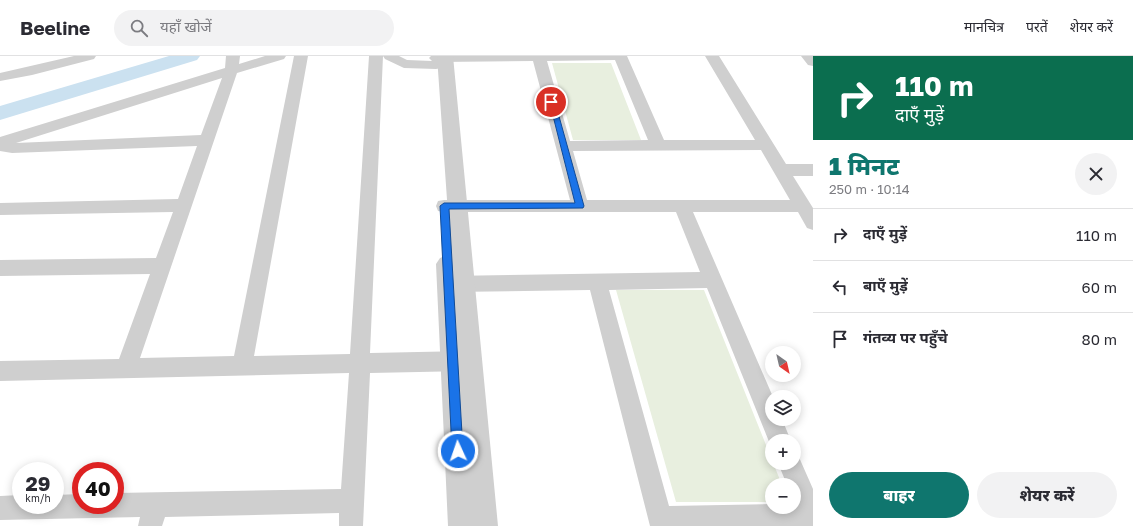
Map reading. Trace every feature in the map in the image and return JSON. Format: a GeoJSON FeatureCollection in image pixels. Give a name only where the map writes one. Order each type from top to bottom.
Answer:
{"type":"FeatureCollection","features":[{"type":"Feature","properties":{"kind":"street"},"geometry":{"type":"LineString","coordinates":[[0,77],[32,71],[89,56]]}},
{"type":"Feature","properties":{"kind":"street"},"geometry":{"type":"LineString","coordinates":[[0,142],[232,61],[279,56]]}},
{"type":"Feature","properties":{"kind":"street"},"geometry":{"type":"LineString","coordinates":[[242,366],[301,56]]}},
{"type":"Feature","properties":{"kind":"street"},"geometry":{"type":"LineString","coordinates":[[351,526],[376,56]]}},
{"type":"Feature","properties":{"kind":"street"},"geometry":{"type":"LineString","coordinates":[[390,56],[404,64],[440,58],[620,56],[658,145]]}},
{"type":"Feature","properties":{"kind":"street"},"geometry":{"type":"LineString","coordinates":[[712,56],[813,223]]}},
{"type":"Feature","properties":{"kind":"street"},"geometry":{"type":"LineString","coordinates":[[808,56],[813,62]]}},
{"type":"Feature","properties":{"kind":"street"},"geometry":{"type":"LineString","coordinates":[[539,57],[580,206]]}},
{"type":"Feature","properties":{"kind":"street"},"geometry":{"type":"LineString","coordinates":[[440,58],[461,361],[462,526]]}},
{"type":"Feature","properties":{"kind":"street"},"geometry":{"type":"LineString","coordinates":[[126,368],[184,205],[232,61]]}},
{"type":"Feature","properties":{"kind":"street"},"geometry":{"type":"LineString","coordinates":[[0,146],[12,148],[206,140]]}},
{"type":"Feature","properties":{"kind":"street"},"geometry":{"type":"LineString","coordinates":[[564,146],[766,145]]}},
{"type":"Feature","properties":{"kind":"street"},"geometry":{"type":"LineString","coordinates":[[781,170],[813,170]]}},
{"type":"Feature","properties":{"kind":"street"},"geometry":{"type":"LineString","coordinates":[[0,210],[184,205]]}},
{"type":"Feature","properties":{"kind":"street"},"geometry":{"type":"LineString","coordinates":[[451,206],[803,206]]}},
{"type":"Feature","properties":{"kind":"street"},"geometry":{"type":"LineString","coordinates":[[682,206],[777,434]]}},
{"type":"Feature","properties":{"kind":"street"},"geometry":{"type":"LineString","coordinates":[[0,268],[162,266]]}},
{"type":"Feature","properties":{"kind":"street"},"geometry":{"type":"LineString","coordinates":[[456,284],[713,280]]}},
{"type":"Feature","properties":{"kind":"street"},"geometry":{"type":"LineString","coordinates":[[597,282],[661,522],[812,516],[793,470]]}},
{"type":"Feature","properties":{"kind":"street"},"geometry":{"type":"LineString","coordinates":[[0,371],[461,361]]}},
{"type":"Feature","properties":{"kind":"street"},"geometry":{"type":"LineString","coordinates":[[461,361],[484,526]]}},
{"type":"Feature","properties":{"kind":"street"},"geometry":{"type":"LineString","coordinates":[[0,508],[153,515],[353,501]]}},
{"type":"Feature","properties":{"kind":"green space"},"geometry":{"type":"Polygon","coordinates":[[[552,63],[611,63],[641,140],[573,140],[552,63]]]}},
{"type":"Feature","properties":{"kind":"green space"},"geometry":{"type":"Polygon","coordinates":[[[616,290],[704,290],[765,442],[765,470],[776,470],[779,478],[765,478],[765,502],[676,502],[616,290]]]}},
{"type":"Feature","properties":{"kind":"waterway"},"geometry":{"type":"LineString","coordinates":[[0,113],[190,56]]}},
{"type":"Feature","properties":{"kind":"route"},"geometry":{"type":"LineString","coordinates":[[458,451],[444,206],[580,206],[551,102]]}}]}
